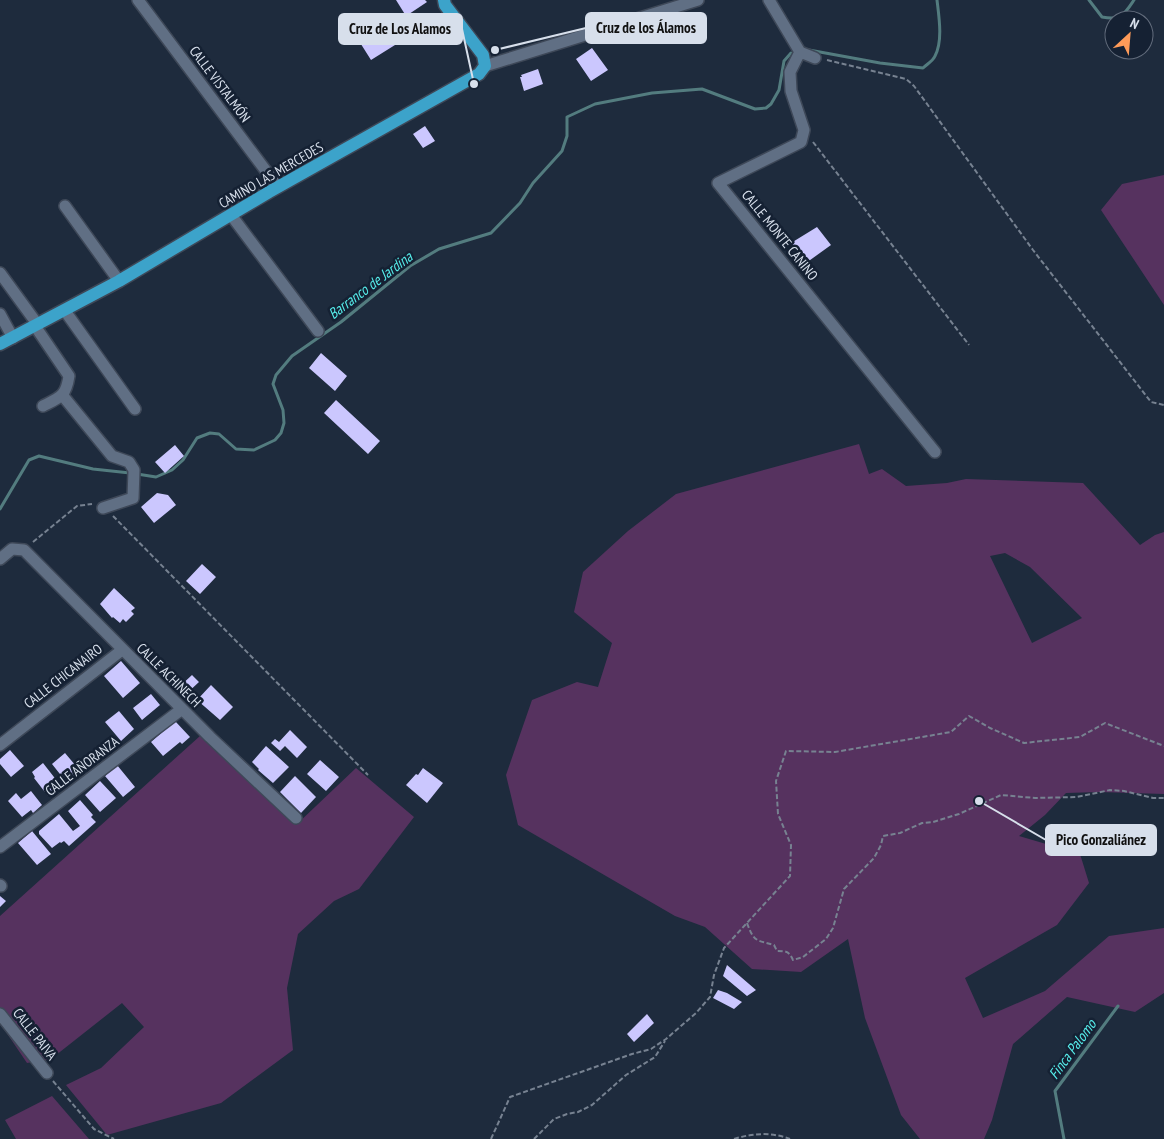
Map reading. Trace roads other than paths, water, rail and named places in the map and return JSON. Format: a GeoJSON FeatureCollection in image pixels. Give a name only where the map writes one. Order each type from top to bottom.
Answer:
{"type":"FeatureCollection","features":[{"type":"Feature","properties":{"kind":"main road"},"geometry":{"type":"LineString","coordinates":[[444,0],[483,55],[485,66]]}},
{"type":"Feature","properties":{"kind":"main road","name":"CAMINO LAS MERCEDES"},"geometry":{"type":"LineString","coordinates":[[0,344],[119,281],[278,187],[479,74],[485,66]]}},
{"type":"Feature","properties":{"kind":"street","name":"CALLE VISTALMÓN"},"geometry":{"type":"LineString","coordinates":[[138,0],[278,187]]}},
{"type":"Feature","properties":{"kind":"street"},"geometry":{"type":"LineString","coordinates":[[485,66],[698,0]]}},
{"type":"Feature","properties":{"kind":"street"},"geometry":{"type":"LineString","coordinates":[[769,0],[800,52],[815,58]]}},
{"type":"Feature","properties":{"kind":"street","name":"CALLE MONTE CANINO"},"geometry":{"type":"LineString","coordinates":[[800,52],[790,72],[791,91],[804,130],[800,142],[718,182],[935,452]]}},
{"type":"Feature","properties":{"kind":"street"},"geometry":{"type":"LineString","coordinates":[[66,206],[119,281]]}},
{"type":"Feature","properties":{"kind":"street"},"geometry":{"type":"LineString","coordinates":[[231,215],[318,330]]}},
{"type":"Feature","properties":{"kind":"street"},"geometry":{"type":"LineString","coordinates":[[0,273],[69,376],[63,396],[43,406]]}},
{"type":"Feature","properties":{"kind":"street"},"geometry":{"type":"LineString","coordinates":[[64,311],[135,409]]}},
{"type":"Feature","properties":{"kind":"street"},"geometry":{"type":"LineString","coordinates":[[0,314],[13,338]]}},
{"type":"Feature","properties":{"kind":"street"},"geometry":{"type":"LineString","coordinates":[[63,396],[112,456],[129,462],[133,474],[133,498],[103,508]]}},
{"type":"Feature","properties":{"kind":"street","name":"CALLE ACHINECH"},"geometry":{"type":"LineString","coordinates":[[0,559],[12,549],[24,550],[122,650],[296,818]]}},
{"type":"Feature","properties":{"kind":"street","name":"CALLE CHICANAIRO"},"geometry":{"type":"LineString","coordinates":[[0,745],[122,650]]}},
{"type":"Feature","properties":{"kind":"street","name":"CALLE AÑORANZA"},"geometry":{"type":"LineString","coordinates":[[0,846],[182,709]]}},
{"type":"Feature","properties":{"kind":"street","name":"CALLE PAIVA"},"geometry":{"type":"LineString","coordinates":[[0,1014],[47,1073]]}},
{"type":"Feature","properties":{"kind":"waterway","name":"Barranco de Jardina"},"geometry":{"type":"LineString","coordinates":[[809,50],[880,63],[923,68],[934,58],[939,43],[940,29],[937,0]]}},
{"type":"Feature","properties":{"kind":"waterway","name":"Barranco de Jardina"},"geometry":{"type":"LineString","coordinates":[[1089,0],[1102,17],[1108,18],[1121,16],[1134,0]]}},
{"type":"Feature","properties":{"kind":"waterway","name":"Barranco de Jardina"},"geometry":{"type":"LineString","coordinates":[[137,474],[156,477],[172,470],[183,460],[197,438],[210,433],[219,434],[236,449],[254,450],[275,440],[281,433],[284,423],[283,410],[273,384],[276,375],[292,356],[341,322],[410,266],[439,249],[491,233],[520,203],[533,183],[562,151],[567,136],[567,117],[595,104],[652,93],[702,89],[755,109],[766,108],[771,104],[779,90],[784,61],[791,53]]}},
{"type":"Feature","properties":{"kind":"waterway","name":"Barranco de Jardina"},"geometry":{"type":"LineString","coordinates":[[0,509],[29,460],[39,456],[93,469],[130,473]]}},
{"type":"Feature","properties":{"kind":"waterway","name":"Finca Palomo"},"geometry":{"type":"LineString","coordinates":[[1064,1139],[1055,1091],[1118,1006]]}},
{"type":"Feature","properties":{"kind":"place","name":"Cruz de los Álamos"},"geometry":{"type":"Point","coordinates":[495,50]}},
{"type":"Feature","properties":{"kind":"place","name":"Cruz de Los Alamos"},"geometry":{"type":"Point","coordinates":[474,84]}},
{"type":"Feature","properties":{"kind":"place","name":"Pico Gonzaliánez"},"geometry":{"type":"Point","coordinates":[979,801]}}]}
